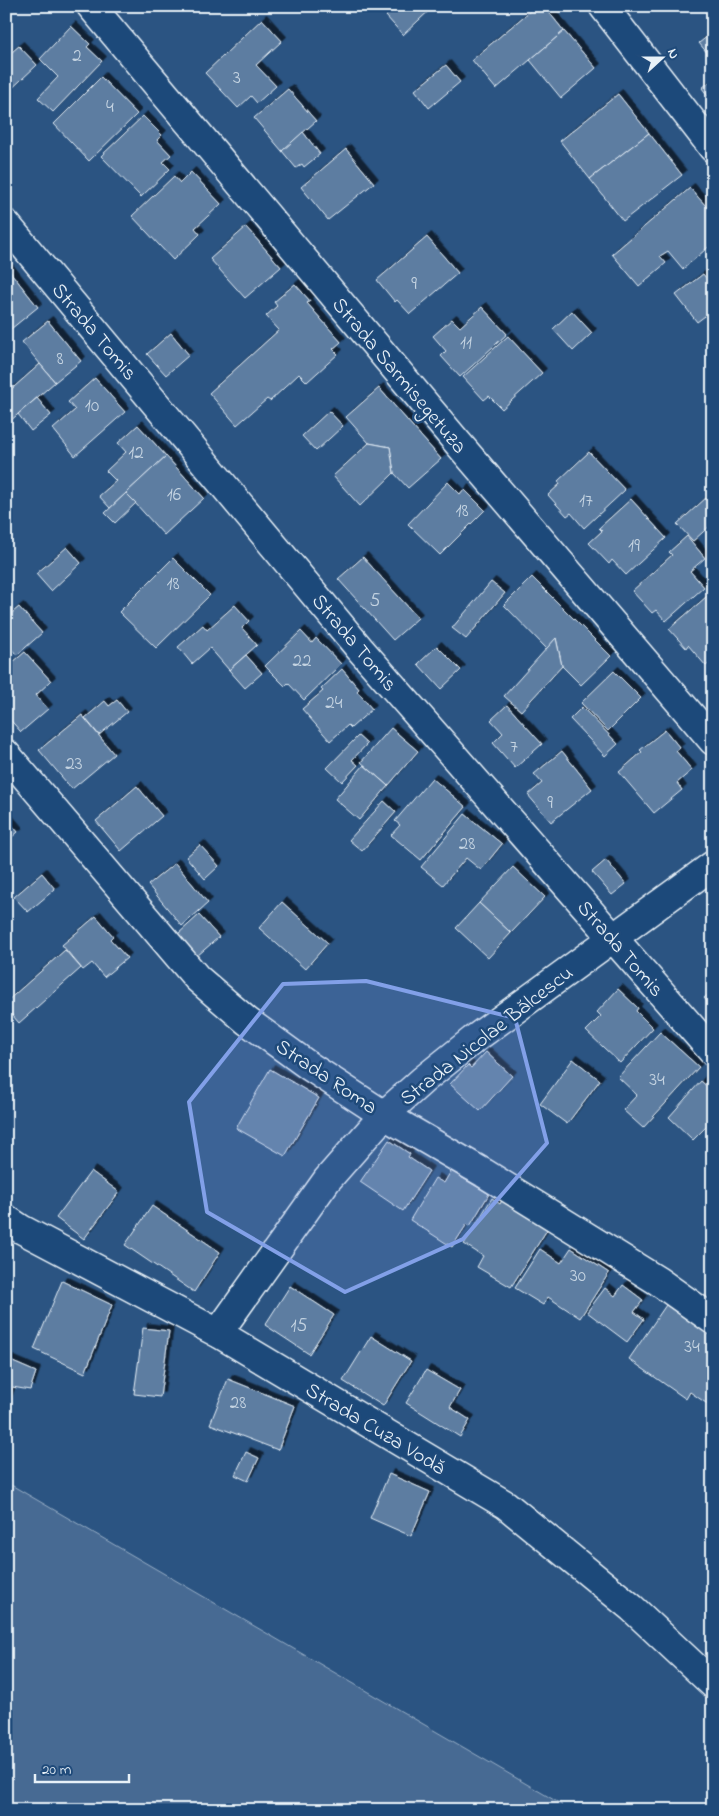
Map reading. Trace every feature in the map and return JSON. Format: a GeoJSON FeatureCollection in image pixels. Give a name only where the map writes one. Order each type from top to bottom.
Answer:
{"type":"FeatureCollection","features":[{"type":"Feature","properties":{"kind":"street","name":"Strada Sarmisegetuza"},"geometry":{"type":"LineString","coordinates":[[91,6],[457,442],[713,741]]}},
{"type":"Feature","properties":{"kind":"street"},"geometry":{"type":"LineString","coordinates":[[603,6],[713,148]]}},
{"type":"Feature","properties":{"kind":"street","name":"Strada Tomis"},"geometry":{"type":"LineString","coordinates":[[6,224],[360,648],[713,1052]]}},
{"type":"Feature","properties":{"kind":"street","name":"Strada Roma"},"geometry":{"type":"LineString","coordinates":[[6,754],[197,978],[247,1021],[301,1061],[384,1115],[484,1173],[658,1281],[713,1320]]}},
{"type":"Feature","properties":{"kind":"street","name":"Strada Nicolae Bălcescu"},"geometry":{"type":"LineString","coordinates":[[218,1333],[327,1180],[384,1115],[423,1080],[473,1040],[713,865]]}},
{"type":"Feature","properties":{"kind":"street","name":"Strada Cuza Vodă"},"geometry":{"type":"LineString","coordinates":[[6,1219],[21,1229],[218,1333],[506,1505],[632,1608],[713,1684]]}},
{"type":"Feature","properties":{"kind":"highlighted area"},"geometry":{"type":"Polygon","coordinates":[[[366,981],[515,1018],[547,1143],[463,1239],[345,1292],[207,1212],[189,1102],[283,984],[366,981]]]}},
{"type":"Feature","properties":{"kind":"shaded area"},"geometry":{"type":"Polygon","coordinates":[[[6,1482],[561,1804],[563,1810],[6,1810],[6,1482]]]}},
{"type":"Feature","properties":{"kind":"building"},"geometry":{"type":"Polygon","coordinates":[[[397,6],[434,6],[403,35],[386,16],[397,6]]]}},
{"type":"Feature","properties":{"kind":"building"},"geometry":{"type":"Polygon","coordinates":[[[536,6],[544,6],[564,31],[496,89],[472,60],[536,6]]]}},
{"type":"Feature","properties":{"kind":"building"},"geometry":{"type":"Polygon","coordinates":[[[262,19],[282,41],[256,65],[276,86],[257,103],[251,96],[238,108],[205,73],[262,19]]]}},
{"type":"Feature","properties":{"kind":"building"},"geometry":{"type":"Polygon","coordinates":[[[71,26],[90,44],[87,47],[102,61],[53,112],[38,98],[58,77],[40,59],[71,26]]]}},
{"type":"Feature","properties":{"kind":"building"},"geometry":{"type":"Polygon","coordinates":[[[564,31],[596,68],[561,98],[530,60],[564,31]]]}},
{"type":"Feature","properties":{"kind":"building"},"geometry":{"type":"Polygon","coordinates":[[[713,32],[713,60],[699,43],[713,32]]]}},
{"type":"Feature","properties":{"kind":"building"},"geometry":{"type":"Polygon","coordinates":[[[19,46],[37,65],[6,94],[6,57],[19,46]]]}},
{"type":"Feature","properties":{"kind":"building"},"geometry":{"type":"Polygon","coordinates":[[[446,65],[460,82],[429,108],[415,90],[446,65]]]}},
{"type":"Feature","properties":{"kind":"building"},"geometry":{"type":"Polygon","coordinates":[[[101,77],[137,114],[89,161],[54,124],[101,77]]]}},
{"type":"Feature","properties":{"kind":"building"},"geometry":{"type":"Polygon","coordinates":[[[713,79],[713,103],[702,88],[713,79]]]}},
{"type":"Feature","properties":{"kind":"building"},"geometry":{"type":"Polygon","coordinates":[[[288,89],[316,121],[282,151],[254,118],[288,89]]]}},
{"type":"Feature","properties":{"kind":"building"},"geometry":{"type":"Polygon","coordinates":[[[618,94],[649,133],[590,179],[560,141],[618,94]]]}},
{"type":"Feature","properties":{"kind":"building"},"geometry":{"type":"Polygon","coordinates":[[[143,116],[162,135],[157,140],[171,155],[163,162],[170,169],[141,197],[101,156],[143,116]]]}},
{"type":"Feature","properties":{"kind":"building"},"geometry":{"type":"Polygon","coordinates":[[[303,132],[320,154],[304,167],[302,164],[296,168],[282,151],[303,132]]]}},
{"type":"Feature","properties":{"kind":"building"},"geometry":{"type":"Polygon","coordinates":[[[649,133],[682,175],[623,221],[590,179],[649,133]]]}},
{"type":"Feature","properties":{"kind":"building"},"geometry":{"type":"Polygon","coordinates":[[[346,149],[374,183],[328,220],[301,187],[346,149]]]}},
{"type":"Feature","properties":{"kind":"building"},"geometry":{"type":"Polygon","coordinates":[[[191,172],[221,204],[195,228],[200,234],[173,260],[132,216],[174,176],[180,183],[191,172]]]}},
{"type":"Feature","properties":{"kind":"building"},"geometry":{"type":"Polygon","coordinates":[[[690,188],[713,214],[713,243],[683,269],[668,251],[660,256],[666,263],[639,286],[612,254],[690,188]]]}},
{"type":"Feature","properties":{"kind":"building"},"geometry":{"type":"Polygon","coordinates":[[[246,227],[281,267],[245,298],[210,259],[246,227]]]}},
{"type":"Feature","properties":{"kind":"building"},"geometry":{"type":"Polygon","coordinates":[[[427,237],[458,273],[410,314],[397,300],[395,302],[377,280],[427,237]]]}},
{"type":"Feature","properties":{"kind":"building"},"geometry":{"type":"Polygon","coordinates":[[[8,269],[38,307],[6,333],[6,271],[8,269]]]}},
{"type":"Feature","properties":{"kind":"building"},"geometry":{"type":"Polygon","coordinates":[[[703,274],[713,287],[713,310],[697,322],[676,295],[703,274]]]}},
{"type":"Feature","properties":{"kind":"building"},"geometry":{"type":"Polygon","coordinates":[[[295,284],[310,301],[307,303],[341,342],[333,349],[338,354],[307,382],[299,374],[270,401],[267,399],[237,425],[209,393],[279,330],[266,316],[277,306],[274,302],[295,284]]]}},
{"type":"Feature","properties":{"kind":"building"},"geometry":{"type":"Polygon","coordinates":[[[482,307],[507,334],[460,377],[441,356],[446,351],[433,336],[452,319],[460,327],[482,307]]]}},
{"type":"Feature","properties":{"kind":"building"},"geometry":{"type":"Polygon","coordinates":[[[572,311],[592,333],[573,351],[553,329],[572,311]]]}},
{"type":"Feature","properties":{"kind":"building"},"geometry":{"type":"Polygon","coordinates":[[[48,321],[81,361],[55,382],[22,342],[48,321]]]}},
{"type":"Feature","properties":{"kind":"building"},"geometry":{"type":"Polygon","coordinates":[[[171,333],[189,355],[166,375],[147,354],[171,333]]]}},
{"type":"Feature","properties":{"kind":"building"},"geometry":{"type":"Polygon","coordinates":[[[508,336],[542,373],[502,409],[489,396],[484,400],[463,377],[508,336]]]}},
{"type":"Feature","properties":{"kind":"building"},"geometry":{"type":"Polygon","coordinates":[[[40,364],[55,382],[9,422],[6,418],[6,394],[40,364]]]}},
{"type":"Feature","properties":{"kind":"building"},"geometry":{"type":"Polygon","coordinates":[[[95,378],[125,412],[75,456],[53,429],[75,410],[68,402],[95,378]]]}},
{"type":"Feature","properties":{"kind":"building"},"geometry":{"type":"Polygon","coordinates":[[[379,388],[441,459],[408,488],[394,473],[390,447],[369,443],[346,417],[379,388]]]}},
{"type":"Feature","properties":{"kind":"building"},"geometry":{"type":"Polygon","coordinates":[[[37,398],[51,415],[31,431],[18,414],[37,398]]]}},
{"type":"Feature","properties":{"kind":"building"},"geometry":{"type":"Polygon","coordinates":[[[329,411],[343,426],[316,451],[302,436],[329,411]]]}},
{"type":"Feature","properties":{"kind":"building"},"geometry":{"type":"Polygon","coordinates":[[[138,425],[166,456],[110,508],[99,496],[116,481],[106,471],[126,452],[118,443],[138,425]]]}},
{"type":"Feature","properties":{"kind":"building"},"geometry":{"type":"Polygon","coordinates":[[[369,443],[390,447],[394,473],[360,506],[333,476],[369,443]]]}},
{"type":"Feature","properties":{"kind":"building"},"geometry":{"type":"Polygon","coordinates":[[[589,452],[625,490],[584,528],[571,513],[567,516],[548,495],[560,484],[558,481],[589,452]]]}},
{"type":"Feature","properties":{"kind":"building"},"geometry":{"type":"Polygon","coordinates":[[[166,456],[204,498],[164,535],[126,493],[166,456]]]}},
{"type":"Feature","properties":{"kind":"building"},"geometry":{"type":"Polygon","coordinates":[[[448,482],[460,494],[464,489],[485,510],[440,555],[408,524],[448,482]]]}},
{"type":"Feature","properties":{"kind":"building"},"geometry":{"type":"Polygon","coordinates":[[[126,493],[136,503],[115,523],[105,513],[126,493]]]}},
{"type":"Feature","properties":{"kind":"building"},"geometry":{"type":"Polygon","coordinates":[[[706,498],[713,506],[713,523],[693,541],[677,524],[706,498]]]}},
{"type":"Feature","properties":{"kind":"building"},"geometry":{"type":"Polygon","coordinates":[[[631,499],[666,538],[626,575],[612,560],[609,564],[589,543],[602,531],[599,528],[631,499]]]}},
{"type":"Feature","properties":{"kind":"building"},"geometry":{"type":"Polygon","coordinates":[[[687,536],[705,558],[690,571],[704,587],[666,621],[656,610],[652,613],[632,591],[672,555],[669,552],[687,536]]]}},
{"type":"Feature","properties":{"kind":"building"},"geometry":{"type":"Polygon","coordinates":[[[67,547],[81,563],[51,591],[36,574],[67,547]]]}},
{"type":"Feature","properties":{"kind":"building"},"geometry":{"type":"Polygon","coordinates":[[[363,557],[418,618],[393,640],[338,579],[363,557]]]}},
{"type":"Feature","properties":{"kind":"building"},"geometry":{"type":"Polygon","coordinates":[[[173,558],[210,595],[156,648],[119,612],[173,558]]]}},
{"type":"Feature","properties":{"kind":"building"},"geometry":{"type":"Polygon","coordinates":[[[532,577],[611,656],[581,685],[562,666],[556,638],[547,649],[504,605],[532,577]]]}},
{"type":"Feature","properties":{"kind":"building"},"geometry":{"type":"Polygon","coordinates":[[[491,582],[505,593],[466,639],[452,628],[491,582]]]}},
{"type":"Feature","properties":{"kind":"building"},"geometry":{"type":"Polygon","coordinates":[[[713,591],[713,660],[706,666],[688,645],[686,648],[669,629],[713,591]]]}},
{"type":"Feature","properties":{"kind":"building"},"geometry":{"type":"Polygon","coordinates":[[[235,605],[249,621],[242,628],[257,645],[229,670],[210,648],[192,664],[178,647],[203,625],[207,630],[235,605]]]}},
{"type":"Feature","properties":{"kind":"building"},"geometry":{"type":"Polygon","coordinates":[[[19,607],[42,633],[17,655],[6,643],[6,618],[19,607]]]}},
{"type":"Feature","properties":{"kind":"building"},"geometry":{"type":"Polygon","coordinates":[[[301,631],[312,643],[316,638],[341,664],[304,700],[288,683],[285,686],[265,666],[301,631]]]}},
{"type":"Feature","properties":{"kind":"building"},"geometry":{"type":"Polygon","coordinates":[[[556,638],[562,666],[521,711],[504,696],[556,638]]]}},
{"type":"Feature","properties":{"kind":"building"},"geometry":{"type":"Polygon","coordinates":[[[437,646],[461,670],[441,689],[418,664],[437,646]]]}},
{"type":"Feature","properties":{"kind":"building"},"geometry":{"type":"Polygon","coordinates":[[[25,652],[51,681],[36,695],[48,709],[21,732],[6,715],[6,668],[25,652]]]}},
{"type":"Feature","properties":{"kind":"building"},"geometry":{"type":"Polygon","coordinates":[[[246,655],[262,673],[245,688],[229,670],[246,655]]]}},
{"type":"Feature","properties":{"kind":"building"},"geometry":{"type":"Polygon","coordinates":[[[342,669],[359,689],[357,691],[372,709],[351,728],[348,725],[330,741],[302,709],[323,691],[321,689],[342,669]]]}},
{"type":"Feature","properties":{"kind":"building"},"geometry":{"type":"Polygon","coordinates":[[[614,671],[641,698],[608,731],[581,703],[614,671]]]}},
{"type":"Feature","properties":{"kind":"building"},"geometry":{"type":"Polygon","coordinates":[[[117,700],[127,712],[99,735],[85,718],[105,701],[109,706],[117,700]]]}},
{"type":"Feature","properties":{"kind":"building"},"geometry":{"type":"Polygon","coordinates":[[[507,705],[542,744],[515,768],[493,743],[503,733],[491,720],[507,705]]]}},
{"type":"Feature","properties":{"kind":"building"},"geometry":{"type":"Polygon","coordinates":[[[582,707],[618,744],[605,756],[570,719],[582,707]]]}},
{"type":"Feature","properties":{"kind":"building"},"geometry":{"type":"Polygon","coordinates":[[[82,715],[114,754],[72,789],[39,750],[82,715]]]}},
{"type":"Feature","properties":{"kind":"building"},"geometry":{"type":"Polygon","coordinates":[[[391,728],[418,751],[388,786],[361,762],[391,728]]]}},
{"type":"Feature","properties":{"kind":"building"},"geometry":{"type":"Polygon","coordinates":[[[665,730],[680,748],[676,751],[692,770],[677,783],[682,790],[654,813],[619,772],[642,752],[640,750],[665,730]]]}},
{"type":"Feature","properties":{"kind":"building"},"geometry":{"type":"Polygon","coordinates":[[[358,736],[367,744],[352,760],[358,765],[342,782],[327,768],[358,736]]]}},
{"type":"Feature","properties":{"kind":"building"},"geometry":{"type":"Polygon","coordinates":[[[562,751],[592,789],[551,822],[528,795],[542,783],[534,774],[562,751]]]}},
{"type":"Feature","properties":{"kind":"building"},"geometry":{"type":"Polygon","coordinates":[[[364,765],[388,786],[359,820],[335,799],[364,765]]]}},
{"type":"Feature","properties":{"kind":"building"},"geometry":{"type":"Polygon","coordinates":[[[432,778],[466,807],[421,860],[391,835],[400,825],[395,821],[432,778]]]}},
{"type":"Feature","properties":{"kind":"building"},"geometry":{"type":"Polygon","coordinates":[[[137,786],[162,816],[121,851],[96,821],[137,786]]]}},
{"type":"Feature","properties":{"kind":"building"},"geometry":{"type":"Polygon","coordinates":[[[384,801],[396,812],[362,851],[349,840],[384,801]]]}},
{"type":"Feature","properties":{"kind":"building"},"geometry":{"type":"Polygon","coordinates":[[[465,814],[502,844],[481,870],[466,858],[443,885],[421,867],[465,814]]]}},
{"type":"Feature","properties":{"kind":"building"},"geometry":{"type":"Polygon","coordinates":[[[6,818],[18,832],[6,842],[6,818]]]}},
{"type":"Feature","properties":{"kind":"building"},"geometry":{"type":"Polygon","coordinates":[[[200,845],[219,866],[205,879],[186,857],[200,845]]]}},
{"type":"Feature","properties":{"kind":"building"},"geometry":{"type":"Polygon","coordinates":[[[606,860],[626,884],[612,895],[592,872],[606,860]]]}},
{"type":"Feature","properties":{"kind":"building"},"geometry":{"type":"Polygon","coordinates":[[[175,863],[208,903],[182,926],[148,885],[175,863]]]}},
{"type":"Feature","properties":{"kind":"building"},"geometry":{"type":"Polygon","coordinates":[[[513,867],[545,897],[511,933],[479,903],[513,867]]]}},
{"type":"Feature","properties":{"kind":"building"},"geometry":{"type":"Polygon","coordinates":[[[42,873],[55,889],[28,912],[14,897],[42,873]]]}},
{"type":"Feature","properties":{"kind":"building"},"geometry":{"type":"Polygon","coordinates":[[[282,902],[328,943],[305,969],[259,928],[282,902]]]}},
{"type":"Feature","properties":{"kind":"building"},"geometry":{"type":"Polygon","coordinates":[[[479,903],[511,933],[488,958],[456,928],[479,903]]]}},
{"type":"Feature","properties":{"kind":"building"},"geometry":{"type":"Polygon","coordinates":[[[199,915],[219,937],[197,956],[178,934],[199,915]]]}},
{"type":"Feature","properties":{"kind":"building"},"geometry":{"type":"Polygon","coordinates":[[[96,916],[113,936],[110,939],[127,958],[104,977],[92,963],[83,970],[62,945],[96,916]]]}},
{"type":"Feature","properties":{"kind":"building"},"geometry":{"type":"Polygon","coordinates":[[[65,950],[81,968],[19,1023],[6,1008],[6,1002],[65,950]]]}},
{"type":"Feature","properties":{"kind":"building"},"geometry":{"type":"Polygon","coordinates":[[[618,989],[638,1008],[636,1011],[653,1028],[620,1063],[586,1031],[601,1016],[597,1012],[618,989]]]}},
{"type":"Feature","properties":{"kind":"building"},"geometry":{"type":"Polygon","coordinates":[[[713,990],[713,1008],[704,998],[713,990]]]}},
{"type":"Feature","properties":{"kind":"building"},"geometry":{"type":"Polygon","coordinates":[[[660,1032],[699,1067],[643,1128],[623,1110],[637,1095],[618,1077],[660,1032]]]}},
{"type":"Feature","properties":{"kind":"building"},"geometry":{"type":"Polygon","coordinates":[[[486,1052],[512,1076],[480,1111],[450,1084],[468,1065],[471,1068],[486,1052]]]}},
{"type":"Feature","properties":{"kind":"building"},"geometry":{"type":"Polygon","coordinates":[[[573,1059],[600,1080],[567,1124],[540,1104],[573,1059]]]}},
{"type":"Feature","properties":{"kind":"building"},"geometry":{"type":"Polygon","coordinates":[[[270,1069],[319,1098],[285,1156],[236,1128],[270,1069]]]}},
{"type":"Feature","properties":{"kind":"building"},"geometry":{"type":"Polygon","coordinates":[[[701,1081],[713,1092],[713,1120],[693,1140],[669,1117],[701,1081]]]}},
{"type":"Feature","properties":{"kind":"building"},"geometry":{"type":"Polygon","coordinates":[[[389,1140],[410,1154],[408,1157],[429,1171],[403,1211],[360,1182],[389,1140]]]}},
{"type":"Feature","properties":{"kind":"building"},"geometry":{"type":"Polygon","coordinates":[[[91,1171],[119,1192],[84,1239],[56,1218],[91,1171]]]}},
{"type":"Feature","properties":{"kind":"building"},"geometry":{"type":"Polygon","coordinates":[[[451,1171],[489,1194],[470,1226],[467,1224],[452,1247],[410,1220],[435,1178],[444,1183],[451,1171]]]}},
{"type":"Feature","properties":{"kind":"building"},"geometry":{"type":"Polygon","coordinates":[[[504,1197],[550,1225],[511,1287],[477,1267],[483,1256],[464,1244],[492,1198],[500,1204],[504,1197]]]}},
{"type":"Feature","properties":{"kind":"building"},"geometry":{"type":"Polygon","coordinates":[[[152,1206],[220,1252],[194,1292],[125,1245],[152,1206]]]}},
{"type":"Feature","properties":{"kind":"building"},"geometry":{"type":"Polygon","coordinates":[[[571,1248],[609,1273],[580,1318],[548,1297],[543,1305],[515,1288],[540,1249],[561,1263],[571,1248]]]}},
{"type":"Feature","properties":{"kind":"building"},"geometry":{"type":"Polygon","coordinates":[[[62,1281],[112,1305],[85,1373],[34,1349],[62,1281]]]}},
{"type":"Feature","properties":{"kind":"building"},"geometry":{"type":"Polygon","coordinates":[[[623,1285],[643,1300],[634,1312],[644,1319],[627,1342],[587,1312],[605,1288],[615,1296],[623,1285]]]}},
{"type":"Feature","properties":{"kind":"building"},"geometry":{"type":"Polygon","coordinates":[[[290,1286],[334,1315],[309,1354],[265,1325],[290,1286]]]}},
{"type":"Feature","properties":{"kind":"building"},"geometry":{"type":"Polygon","coordinates":[[[666,1305],[713,1337],[713,1399],[709,1405],[690,1392],[686,1399],[629,1359],[666,1305]]]}},
{"type":"Feature","properties":{"kind":"building"},"geometry":{"type":"Polygon","coordinates":[[[143,1328],[169,1331],[160,1397],[134,1394],[143,1328]]]}},
{"type":"Feature","properties":{"kind":"building"},"geometry":{"type":"Polygon","coordinates":[[[371,1336],[411,1361],[383,1406],[343,1381],[371,1336]]]}},
{"type":"Feature","properties":{"kind":"building"},"geometry":{"type":"Polygon","coordinates":[[[6,1359],[36,1372],[30,1390],[12,1387],[6,1405],[6,1359]]]}},
{"type":"Feature","properties":{"kind":"building"},"geometry":{"type":"Polygon","coordinates":[[[426,1370],[460,1390],[450,1407],[470,1420],[460,1437],[406,1403],[426,1370]]]}},
{"type":"Feature","properties":{"kind":"building"},"geometry":{"type":"Polygon","coordinates":[[[228,1379],[295,1406],[278,1450],[210,1424],[228,1379]]]}},
{"type":"Feature","properties":{"kind":"building"},"geometry":{"type":"Polygon","coordinates":[[[246,1452],[259,1458],[248,1481],[235,1475],[246,1452]]]}},
{"type":"Feature","properties":{"kind":"building"},"geometry":{"type":"Polygon","coordinates":[[[389,1474],[430,1492],[411,1536],[370,1518],[389,1474]]]}}]}
